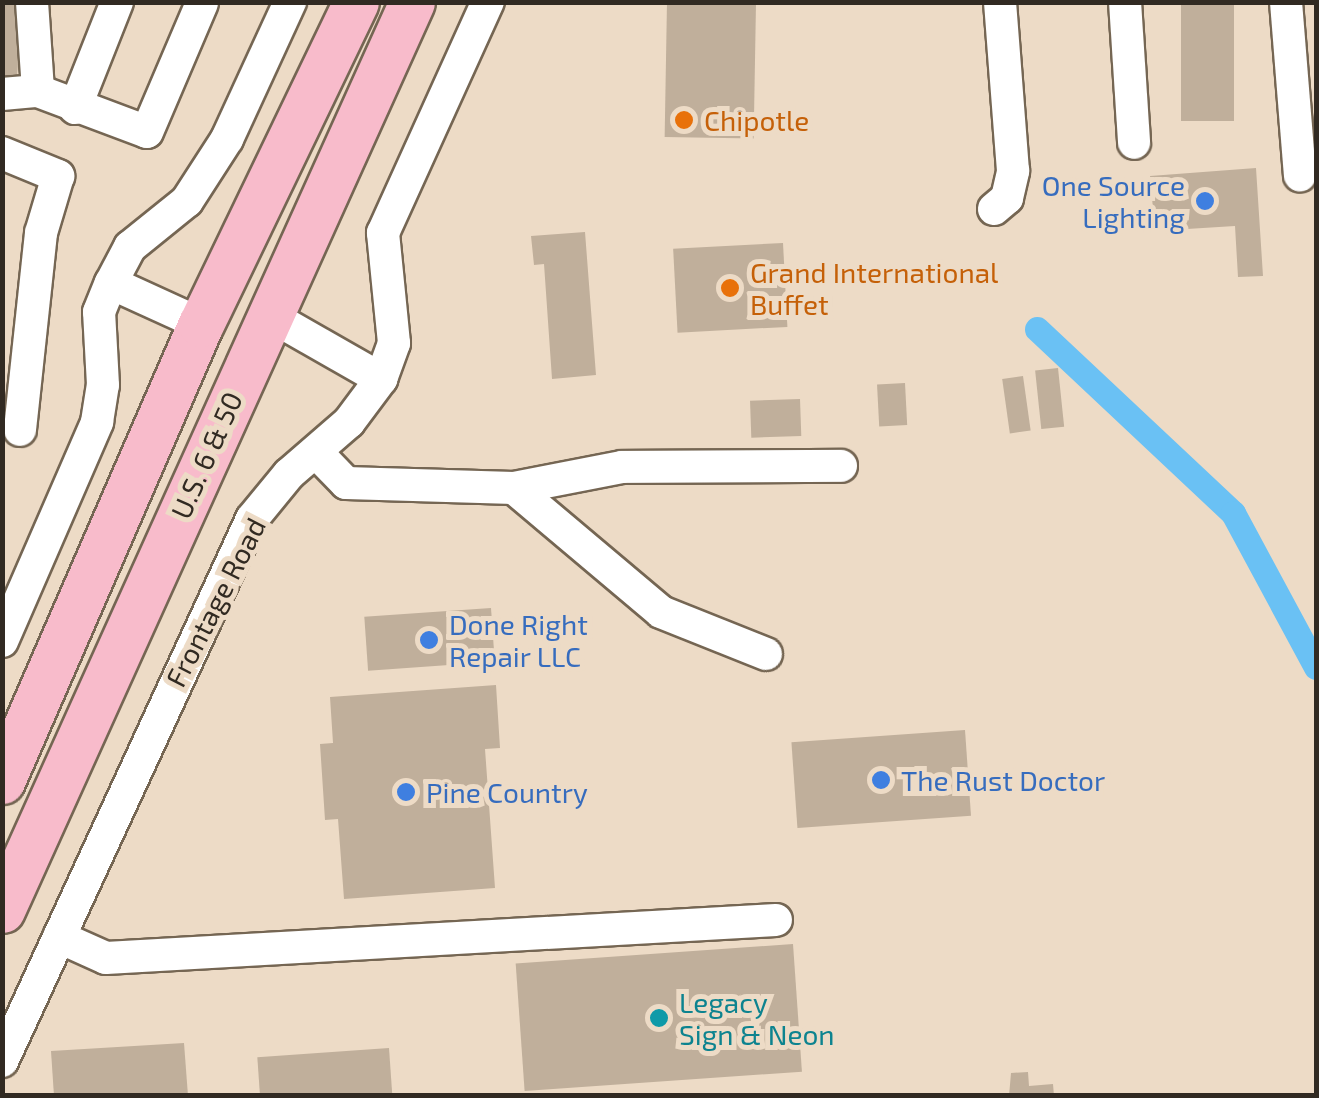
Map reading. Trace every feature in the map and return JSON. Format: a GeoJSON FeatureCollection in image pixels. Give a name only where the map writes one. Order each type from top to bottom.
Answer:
{"type":"FeatureCollection","features":[{"type":"Feature","properties":{"kind":"highway","name":"U.S. 6 & 50"},"geometry":{"type":"LineString","coordinates":[[2,781],[201,324],[356,2]]}},
{"type":"Feature","properties":{"kind":"highway","name":"U.S. 6 & 50"},"geometry":{"type":"LineString","coordinates":[[2,910],[412,2]]}},
{"type":"Feature","properties":{"kind":"highway"},"geometry":{"type":"LineString","coordinates":[[269,315],[256,301],[257,277],[318,124],[326,60]]}},
{"type":"Feature","properties":{"kind":"highway"},"geometry":{"type":"LineString","coordinates":[[59,779],[83,676],[107,608],[202,401],[210,352],[201,324]]}},
{"type":"Feature","properties":{"kind":"street"},"geometry":{"type":"LineString","coordinates":[[32,2],[38,91]]}},
{"type":"Feature","properties":{"kind":"street"},"geometry":{"type":"LineString","coordinates":[[75,108],[117,2]]}},
{"type":"Feature","properties":{"kind":"street"},"geometry":{"type":"LineString","coordinates":[[2,94],[38,91],[147,132],[202,2]]}},
{"type":"Feature","properties":{"kind":"street"},"geometry":{"type":"LineString","coordinates":[[2,642],[96,422],[103,385],[99,312],[111,282],[130,247],[187,201],[227,139],[290,2]]}},
{"type":"Feature","properties":{"kind":"street","name":"Frontage Road"},"geometry":{"type":"LineString","coordinates":[[2,1061],[223,572],[252,520],[349,422],[381,380],[394,343],[395,304],[383,233],[488,2]]}},
{"type":"Feature","properties":{"kind":"street"},"geometry":{"type":"LineString","coordinates":[[994,209],[1006,198],[1013,171],[1000,2]]}},
{"type":"Feature","properties":{"kind":"street"},"geometry":{"type":"LineString","coordinates":[[1126,2],[1134,143]]}},
{"type":"Feature","properties":{"kind":"street"},"geometry":{"type":"LineString","coordinates":[[1286,2],[1300,174]]}},
{"type":"Feature","properties":{"kind":"street"},"geometry":{"type":"LineString","coordinates":[[2,154],[58,176],[41,234],[20,430]]}},
{"type":"Feature","properties":{"kind":"street"},"geometry":{"type":"LineString","coordinates":[[111,282],[201,324]]}},
{"type":"Feature","properties":{"kind":"street"},"geometry":{"type":"LineString","coordinates":[[269,315],[381,380]]}},
{"type":"Feature","properties":{"kind":"street"},"geometry":{"type":"LineString","coordinates":[[316,452],[346,483],[514,488],[622,468],[841,466]]}},
{"type":"Feature","properties":{"kind":"street"},"geometry":{"type":"LineString","coordinates":[[514,488],[661,612],[766,654]]}},
{"type":"Feature","properties":{"kind":"street"},"geometry":{"type":"LineString","coordinates":[[59,937],[106,958],[776,920]]}},
{"type":"Feature","properties":{"kind":"building"},"geometry":{"type":"Polygon","coordinates":[[[2,2],[23,2],[17,76],[2,77],[2,2]]]}},
{"type":"Feature","properties":{"kind":"building"},"geometry":{"type":"Polygon","coordinates":[[[667,2],[756,4],[754,139],[665,137],[667,2]]]}},
{"type":"Feature","properties":{"kind":"building"},"geometry":{"type":"Polygon","coordinates":[[[1181,2],[1234,2],[1234,121],[1181,121],[1181,2]]]}},
{"type":"Feature","properties":{"kind":"building","name":"One Source Lighting"},"geometry":{"type":"Polygon","coordinates":[[[1256,168],[1263,276],[1238,277],[1235,226],[1155,231],[1150,176],[1256,168]]]}},
{"type":"Feature","properties":{"kind":"building"},"geometry":{"type":"Polygon","coordinates":[[[585,232],[596,375],[552,379],[544,264],[534,265],[531,236],[585,232]]]}},
{"type":"Feature","properties":{"kind":"building","name":"Grand International Buffet"},"geometry":{"type":"Polygon","coordinates":[[[783,243],[787,327],[678,333],[673,249],[783,243]]]}},
{"type":"Feature","properties":{"kind":"building"},"geometry":{"type":"Polygon","coordinates":[[[1058,368],[1064,427],[1041,429],[1035,370],[1058,368]]]}},
{"type":"Feature","properties":{"kind":"building"},"geometry":{"type":"Polygon","coordinates":[[[1023,376],[1031,430],[1010,433],[1002,379],[1023,376]]]}},
{"type":"Feature","properties":{"kind":"building"},"geometry":{"type":"Polygon","coordinates":[[[905,383],[907,425],[879,426],[877,384],[905,383]]]}},
{"type":"Feature","properties":{"kind":"building"},"geometry":{"type":"Polygon","coordinates":[[[800,399],[801,436],[751,438],[750,401],[800,399]]]}},
{"type":"Feature","properties":{"kind":"building","name":"Done Right Repair LLC"},"geometry":{"type":"Polygon","coordinates":[[[491,608],[495,662],[368,671],[364,617],[491,608]]]}},
{"type":"Feature","properties":{"kind":"building","name":"Pine Country"},"geometry":{"type":"Polygon","coordinates":[[[496,685],[500,748],[485,749],[495,888],[344,899],[338,819],[325,820],[320,744],[333,743],[330,697],[496,685]]]}},
{"type":"Feature","properties":{"kind":"building","name":"The Rust Doctor"},"geometry":{"type":"Polygon","coordinates":[[[965,730],[971,816],[797,828],[791,742],[965,730]]]}},
{"type":"Feature","properties":{"kind":"building","name":"Legacy Sign & Neon"},"geometry":{"type":"Polygon","coordinates":[[[793,944],[802,1072],[525,1091],[516,963],[793,944]]]}},
{"type":"Feature","properties":{"kind":"building"},"geometry":{"type":"Polygon","coordinates":[[[184,1043],[188,1096],[54,1096],[51,1051],[184,1043]]]}},
{"type":"Feature","properties":{"kind":"building"},"geometry":{"type":"Polygon","coordinates":[[[389,1048],[392,1096],[260,1096],[257,1057],[389,1048]]]}},
{"type":"Feature","properties":{"kind":"building"},"geometry":{"type":"Polygon","coordinates":[[[1028,1072],[1029,1086],[1053,1084],[1054,1096],[1009,1096],[1011,1073],[1028,1072]]]}},
{"type":"Feature","properties":{"kind":"waterway"},"geometry":{"type":"LineString","coordinates":[[1037,329],[1233,513],[1316,667]]}},
{"type":"Feature","properties":{"kind":"place","name":"Chipotle"},"geometry":{"type":"Point","coordinates":[684,120]}},
{"type":"Feature","properties":{"kind":"place","name":"One Source Lighting"},"geometry":{"type":"Point","coordinates":[1205,201]}},
{"type":"Feature","properties":{"kind":"place","name":"Grand International Buffet"},"geometry":{"type":"Point","coordinates":[730,288]}},
{"type":"Feature","properties":{"kind":"place","name":"Done Right Repair LLC"},"geometry":{"type":"Point","coordinates":[429,640]}},
{"type":"Feature","properties":{"kind":"place","name":"The Rust Doctor"},"geometry":{"type":"Point","coordinates":[881,780]}},
{"type":"Feature","properties":{"kind":"place","name":"Pine Country"},"geometry":{"type":"Point","coordinates":[406,792]}},
{"type":"Feature","properties":{"kind":"place","name":"Legacy Sign & Neon"},"geometry":{"type":"Point","coordinates":[659,1018]}}]}
